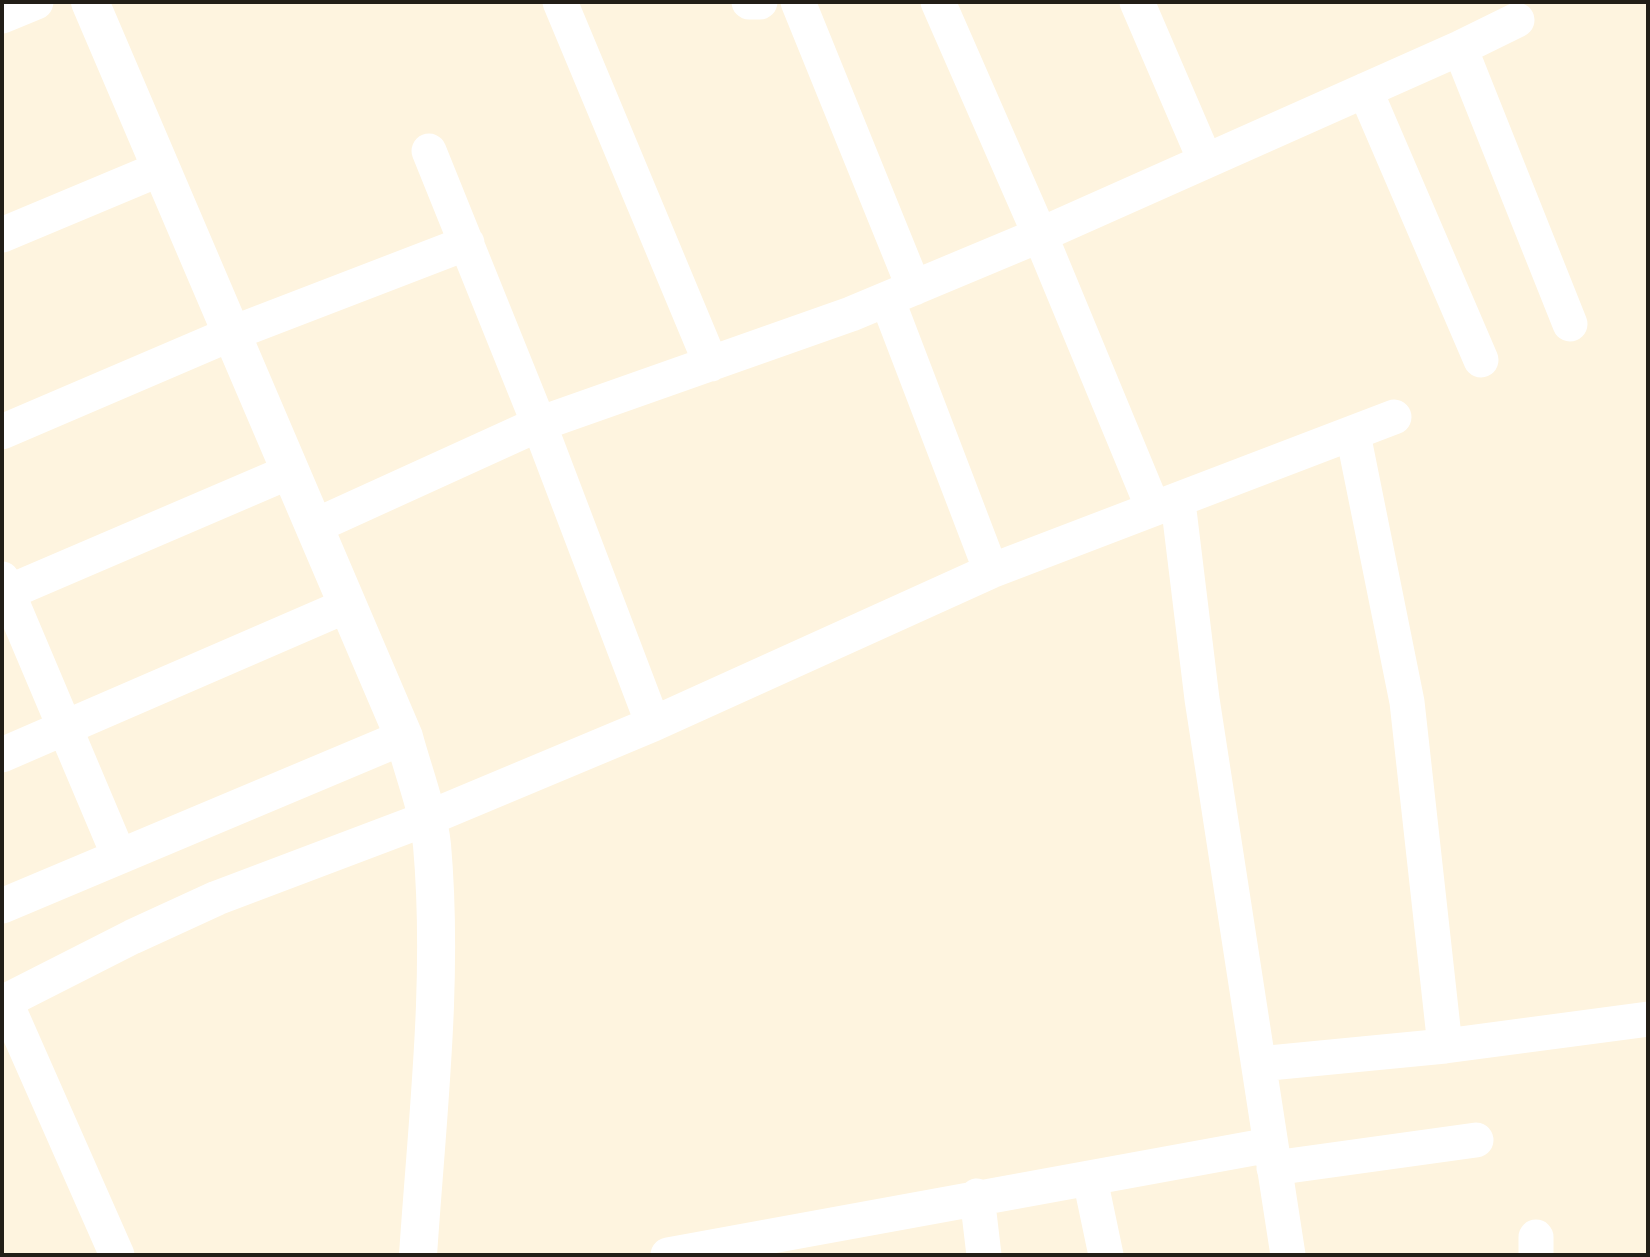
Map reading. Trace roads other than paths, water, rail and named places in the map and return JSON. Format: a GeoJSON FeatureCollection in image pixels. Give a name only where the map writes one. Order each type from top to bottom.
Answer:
{"type":"FeatureCollection","features":[{"type":"Feature","properties":{"kind":"street"},"geometry":{"type":"LineString","coordinates":[[2,16],[36,2]]}},
{"type":"Feature","properties":{"kind":"street"},"geometry":{"type":"LineString","coordinates":[[90,2],[404,737],[426,818],[432,843],[436,985],[418,1255]]}},
{"type":"Feature","properties":{"kind":"street"},"geometry":{"type":"LineString","coordinates":[[559,2],[711,364]]}},
{"type":"Feature","properties":{"kind":"street"},"geometry":{"type":"LineString","coordinates":[[749,2],[760,2]]}},
{"type":"Feature","properties":{"kind":"street"},"geometry":{"type":"LineString","coordinates":[[798,2],[901,294],[991,571]]}},
{"type":"Feature","properties":{"kind":"street"},"geometry":{"type":"LineString","coordinates":[[938,2],[1040,235],[1165,505],[1202,699],[1288,1255]]}},
{"type":"Feature","properties":{"kind":"street"},"geometry":{"type":"LineString","coordinates":[[1137,2],[1205,160]]}},
{"type":"Feature","properties":{"kind":"street"},"geometry":{"type":"LineString","coordinates":[[315,526],[539,424],[901,294],[1040,235],[1460,48],[1517,20]]}},
{"type":"Feature","properties":{"kind":"street"},"geometry":{"type":"LineString","coordinates":[[1460,48],[1570,324]]}},
{"type":"Feature","properties":{"kind":"street"},"geometry":{"type":"LineString","coordinates":[[1365,90],[1481,360]]}},
{"type":"Feature","properties":{"kind":"street"},"geometry":{"type":"LineString","coordinates":[[429,151],[539,424],[653,723]]}},
{"type":"Feature","properties":{"kind":"street"},"geometry":{"type":"LineString","coordinates":[[2,235],[162,168]]}},
{"type":"Feature","properties":{"kind":"street"},"geometry":{"type":"LineString","coordinates":[[2,432],[233,333],[467,243]]}},
{"type":"Feature","properties":{"kind":"street"},"geometry":{"type":"LineString","coordinates":[[117,1255],[3,1002],[217,898],[426,818],[653,723],[991,571],[1394,417]]}},
{"type":"Feature","properties":{"kind":"street"},"geometry":{"type":"LineString","coordinates":[[1353,434],[1407,702],[1444,1046]]}},
{"type":"Feature","properties":{"kind":"street"},"geometry":{"type":"LineString","coordinates":[[119,856],[4,589],[291,471]]}},
{"type":"Feature","properties":{"kind":"street"},"geometry":{"type":"LineString","coordinates":[[2,755],[348,605]]}},
{"type":"Feature","properties":{"kind":"street"},"geometry":{"type":"LineString","coordinates":[[2,906],[404,737]]}},
{"type":"Feature","properties":{"kind":"street"},"geometry":{"type":"LineString","coordinates":[[1259,1064],[1444,1046],[1648,1020]]}},
{"type":"Feature","properties":{"kind":"street"},"geometry":{"type":"LineString","coordinates":[[668,1255],[731,1249],[977,1196],[1090,1179],[1272,1157],[1476,1140]]}},
{"type":"Feature","properties":{"kind":"street"},"geometry":{"type":"LineString","coordinates":[[1090,1179],[1106,1255]]}},
{"type":"Feature","properties":{"kind":"street"},"geometry":{"type":"LineString","coordinates":[[977,1196],[984,1255]]}}]}
